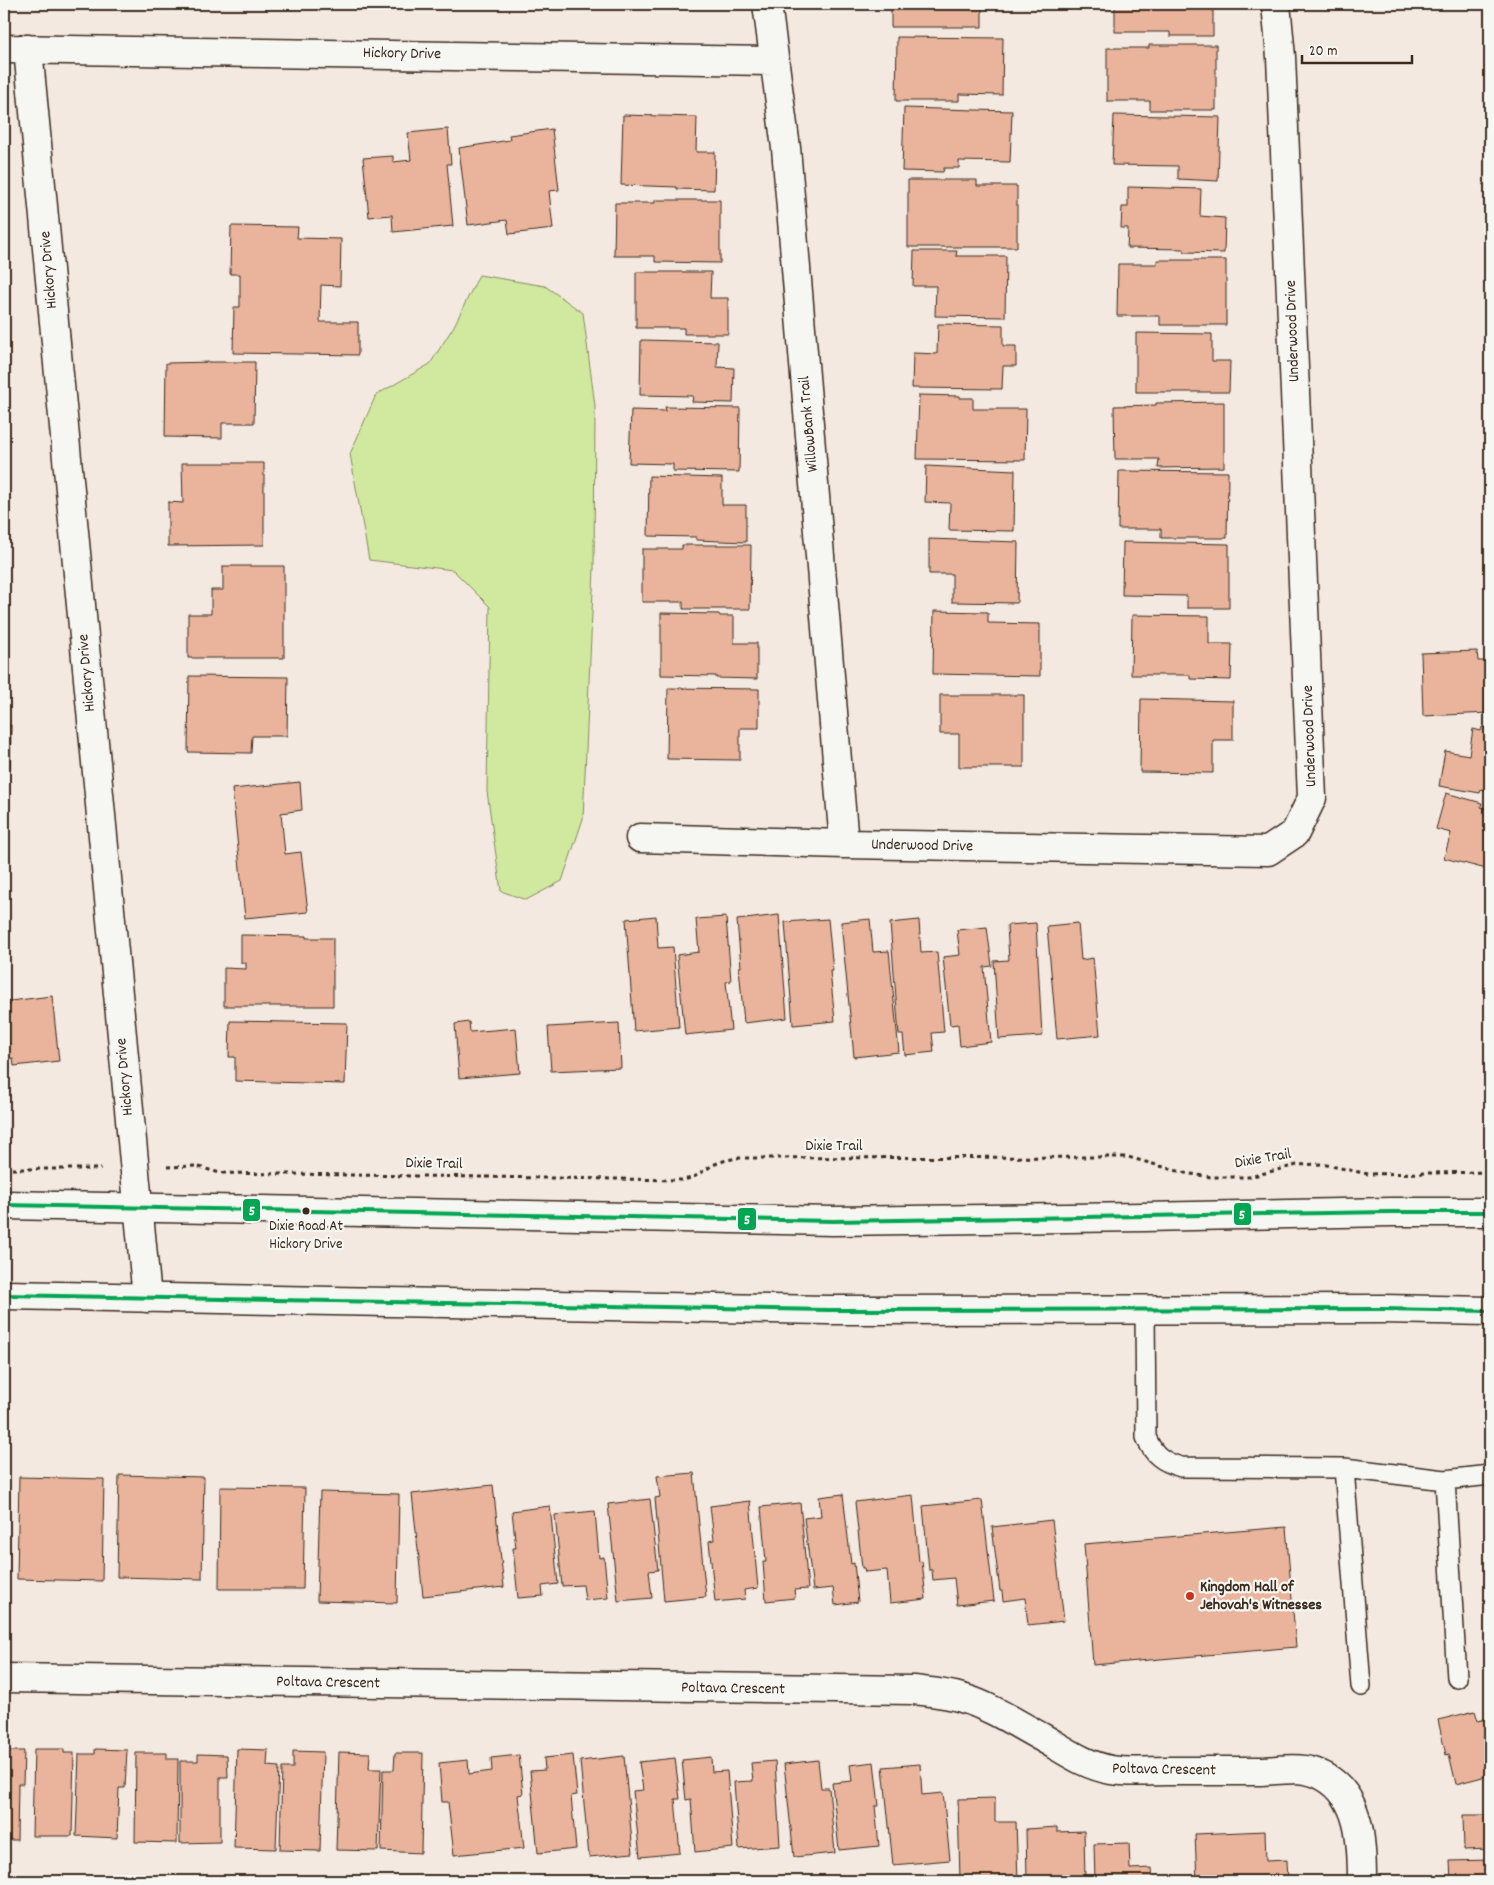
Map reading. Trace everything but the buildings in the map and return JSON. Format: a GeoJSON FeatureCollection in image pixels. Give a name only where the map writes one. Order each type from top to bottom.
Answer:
{"type":"FeatureCollection","features":[{"type":"Feature","properties":{"kind":"street","name":"WillowBank Trail"},"geometry":{"type":"LineString","coordinates":[[767,4],[786,148],[844,844]]}},
{"type":"Feature","properties":{"kind":"street","name":"Underwood Drive"},"geometry":{"type":"LineString","coordinates":[[640,838],[844,844],[1268,851],[1295,833],[1312,798],[1281,57],[1276,4]]}},
{"type":"Feature","properties":{"kind":"street","name":"Hickory Drive"},"geometry":{"type":"LineString","coordinates":[[147,1298],[16,49],[775,61]]}},
{"type":"Feature","properties":{"kind":"street"},"geometry":{"type":"LineString","coordinates":[[4,1205],[833,1221],[1490,1212]]}},
{"type":"Feature","properties":{"kind":"street"},"geometry":{"type":"LineString","coordinates":[[4,1296],[828,1310],[1382,1309],[1490,1311]]}},
{"type":"Feature","properties":{"kind":"street","name":"Poltava Crescent"},"geometry":{"type":"LineString","coordinates":[[4,1678],[914,1690],[939,1693],[962,1698],[985,1707],[1045,1739],[1077,1759],[1094,1766],[1112,1770],[1265,1771],[1291,1768],[1308,1770],[1325,1777],[1339,1788],[1350,1801],[1357,1818],[1362,1881]]}},
{"type":"Feature","properties":{"kind":"lane"},"geometry":{"type":"LineString","coordinates":[[1145,1309],[1146,1437],[1157,1456],[1168,1464],[1181,1467],[1344,1468],[1445,1480],[1490,1475]]}},
{"type":"Feature","properties":{"kind":"lane"},"geometry":{"type":"LineString","coordinates":[[1344,1468],[1361,1686]]}},
{"type":"Feature","properties":{"kind":"lane"},"geometry":{"type":"LineString","coordinates":[[1445,1480],[1456,1678]]}},
{"type":"Feature","properties":{"kind":"path","name":"Dixie Trail"},"geometry":{"type":"LineString","coordinates":[[178,1166],[196,1166],[220,1173],[682,1180],[699,1175],[706,1169],[721,1162],[737,1158],[1128,1158],[1185,1173],[1211,1177],[1249,1177],[1297,1165],[1322,1164],[1368,1174],[1490,1172]]}},
{"type":"Feature","properties":{"kind":"path"},"geometry":{"type":"LineString","coordinates":[[4,1168],[84,1170]]}},
{"type":"Feature","properties":{"kind":"green space"},"geometry":{"type":"Polygon","coordinates":[[[479,275],[545,286],[583,313],[595,406],[594,568],[583,819],[562,881],[526,900],[501,891],[487,791],[490,607],[453,570],[369,560],[350,454],[376,395],[430,364],[454,326],[479,275]]]}},
{"type":"Feature","properties":{"kind":"transit line","name":"5"},"geometry":{"type":"LineString","coordinates":[[4,1205],[833,1221],[1490,1212]]}},
{"type":"Feature","properties":{"kind":"transit line","name":"5"},"geometry":{"type":"LineString","coordinates":[[4,1295],[828,1310],[1382,1309],[1490,1311]]}},
{"type":"Feature","properties":{"kind":"place","name":"Dixie Road At Hickory Drive"},"geometry":{"type":"Point","coordinates":[306,1211]}},
{"type":"Feature","properties":{"kind":"place","name":"Kingdom Hall of Jehovah's Witnesses"},"geometry":{"type":"Point","coordinates":[1190,1596]}}]}
